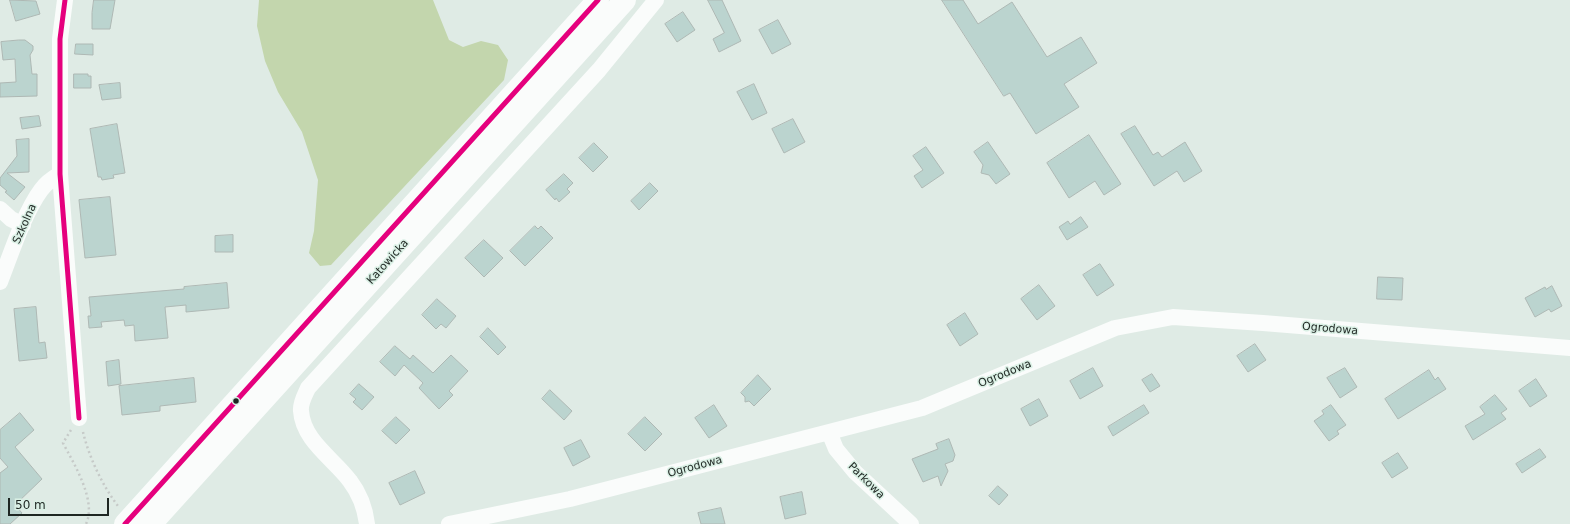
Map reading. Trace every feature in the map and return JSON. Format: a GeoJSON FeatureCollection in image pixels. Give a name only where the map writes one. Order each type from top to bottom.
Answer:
{"type":"FeatureCollection","features":[{"type":"Feature","properties":{"kind":"main road","name":"Katowicka"},"geometry":{"type":"LineString","coordinates":[[127,522],[598,0]]}},
{"type":"Feature","properties":{"kind":"main road","name":"Katowicka"},"geometry":{"type":"LineString","coordinates":[[151,524],[625,0]]}},
{"type":"Feature","properties":{"kind":"street"},"geometry":{"type":"LineString","coordinates":[[65,0],[60,39],[60,174],[79,418]]}},
{"type":"Feature","properties":{"kind":"street"},"geometry":{"type":"LineString","coordinates":[[367,524],[365,510],[358,493],[349,480],[311,438],[304,425],[301,410],[303,399],[308,388],[599,70],[656,0]]}},
{"type":"Feature","properties":{"kind":"street","name":"Szkolna"},"geometry":{"type":"LineString","coordinates":[[0,282],[33,202],[50,180],[60,174]]}},
{"type":"Feature","properties":{"kind":"street"},"geometry":{"type":"LineString","coordinates":[[0,209],[11,219],[23,225]]}},
{"type":"Feature","properties":{"kind":"street","name":"Ogrodowa"},"geometry":{"type":"LineString","coordinates":[[449,524],[570,500],[922,408],[1115,328],[1173,317],[1570,348]]}},
{"type":"Feature","properties":{"kind":"street","name":"Parkowa"},"geometry":{"type":"LineString","coordinates":[[829,432],[836,449],[855,472],[911,524]]}},
{"type":"Feature","properties":{"kind":"path"},"geometry":{"type":"LineString","coordinates":[[79,418],[86,444],[97,469],[127,522]]}},
{"type":"Feature","properties":{"kind":"path"},"geometry":{"type":"LineString","coordinates":[[79,418],[63,443],[81,478],[90,506],[89,518],[86,524]]}},
{"type":"Feature","properties":{"kind":"green space"},"geometry":{"type":"Polygon","coordinates":[[[259,0],[433,0],[449,40],[463,47],[481,41],[498,45],[508,60],[504,80],[331,265],[320,266],[309,253],[314,231],[318,180],[302,132],[278,92],[265,61],[257,26],[259,0]]]}},
{"type":"Feature","properties":{"kind":"building"},"geometry":{"type":"Polygon","coordinates":[[[10,0],[36,1],[40,14],[16,21],[10,0]]]}},
{"type":"Feature","properties":{"kind":"building"},"geometry":{"type":"Polygon","coordinates":[[[94,0],[115,0],[110,29],[92,29],[94,0]]]}},
{"type":"Feature","properties":{"kind":"building"},"geometry":{"type":"Polygon","coordinates":[[[708,0],[722,0],[741,41],[719,52],[713,39],[724,33],[708,0]]]}},
{"type":"Feature","properties":{"kind":"building"},"geometry":{"type":"Polygon","coordinates":[[[942,0],[963,0],[978,24],[1012,2],[1047,57],[1081,37],[1097,63],[1064,84],[1079,107],[1036,134],[1010,93],[1004,96],[942,0]]]}},
{"type":"Feature","properties":{"kind":"building"},"geometry":{"type":"Polygon","coordinates":[[[683,12],[695,30],[677,42],[665,24],[683,12]]]}},
{"type":"Feature","properties":{"kind":"building"},"geometry":{"type":"Polygon","coordinates":[[[778,20],[791,44],[772,54],[759,30],[778,20]]]}},
{"type":"Feature","properties":{"kind":"building"},"geometry":{"type":"Polygon","coordinates":[[[25,40],[33,46],[33,50],[30,55],[32,74],[37,74],[37,96],[0,97],[0,83],[16,82],[15,59],[3,60],[1,42],[25,40]]]}},
{"type":"Feature","properties":{"kind":"building"},"geometry":{"type":"Polygon","coordinates":[[[76,44],[93,44],[93,55],[75,54],[76,44]]]}},
{"type":"Feature","properties":{"kind":"building"},"geometry":{"type":"Polygon","coordinates":[[[74,74],[88,74],[88,76],[91,76],[91,88],[74,88],[74,74]]]}},
{"type":"Feature","properties":{"kind":"building"},"geometry":{"type":"Polygon","coordinates":[[[120,83],[121,98],[102,100],[99,85],[120,83]]]}},
{"type":"Feature","properties":{"kind":"building"},"geometry":{"type":"Polygon","coordinates":[[[754,84],[767,113],[752,120],[737,92],[754,84]]]}},
{"type":"Feature","properties":{"kind":"building"},"geometry":{"type":"Polygon","coordinates":[[[39,116],[41,126],[22,129],[20,118],[39,116]]]}},
{"type":"Feature","properties":{"kind":"building"},"geometry":{"type":"Polygon","coordinates":[[[793,119],[805,142],[784,153],[772,129],[793,119]]]}},
{"type":"Feature","properties":{"kind":"building"},"geometry":{"type":"Polygon","coordinates":[[[117,124],[125,173],[113,175],[114,178],[102,180],[101,177],[98,177],[90,129],[117,124]]]}},
{"type":"Feature","properties":{"kind":"building"},"geometry":{"type":"Polygon","coordinates":[[[1135,126],[1153,155],[1158,152],[1162,157],[1185,142],[1202,171],[1184,182],[1177,171],[1154,186],[1121,134],[1135,126]]]}},
{"type":"Feature","properties":{"kind":"building"},"geometry":{"type":"Polygon","coordinates":[[[1089,135],[1121,184],[1104,195],[1095,181],[1069,198],[1047,163],[1089,135]]]}},
{"type":"Feature","properties":{"kind":"building"},"geometry":{"type":"Polygon","coordinates":[[[29,139],[29,172],[7,173],[25,187],[14,200],[0,185],[0,178],[17,156],[16,140],[29,139]]]}},
{"type":"Feature","properties":{"kind":"building"},"geometry":{"type":"Polygon","coordinates":[[[988,142],[1010,174],[996,184],[989,175],[981,173],[983,165],[974,152],[988,142]]]}},
{"type":"Feature","properties":{"kind":"building"},"geometry":{"type":"Polygon","coordinates":[[[594,143],[608,157],[593,172],[579,158],[594,143]]]}},
{"type":"Feature","properties":{"kind":"building"},"geometry":{"type":"Polygon","coordinates":[[[926,147],[944,173],[922,188],[914,176],[923,170],[913,156],[926,147]]]}},
{"type":"Feature","properties":{"kind":"building"},"geometry":{"type":"Polygon","coordinates":[[[564,174],[573,183],[567,189],[570,192],[559,202],[556,198],[555,200],[546,190],[564,174]]]}},
{"type":"Feature","properties":{"kind":"building"},"geometry":{"type":"Polygon","coordinates":[[[650,183],[658,191],[639,210],[631,201],[650,183]]]}},
{"type":"Feature","properties":{"kind":"building"},"geometry":{"type":"Polygon","coordinates":[[[110,197],[116,255],[85,258],[79,200],[110,197]]]}},
{"type":"Feature","properties":{"kind":"building"},"geometry":{"type":"Polygon","coordinates":[[[1081,217],[1088,227],[1067,240],[1059,227],[1068,221],[1070,224],[1081,217]]]}},
{"type":"Feature","properties":{"kind":"building"},"geometry":{"type":"Polygon","coordinates":[[[535,226],[538,229],[541,226],[553,238],[525,266],[510,251],[535,226]]]}},
{"type":"Feature","properties":{"kind":"building"},"geometry":{"type":"Polygon","coordinates":[[[233,235],[233,252],[215,252],[215,236],[233,235]]]}},
{"type":"Feature","properties":{"kind":"building"},"geometry":{"type":"Polygon","coordinates":[[[484,240],[503,258],[484,277],[465,258],[484,240]]]}},
{"type":"Feature","properties":{"kind":"building"},"geometry":{"type":"Polygon","coordinates":[[[1100,264],[1114,285],[1097,296],[1083,275],[1100,264]]]}},
{"type":"Feature","properties":{"kind":"building"},"geometry":{"type":"Polygon","coordinates":[[[1378,277],[1403,278],[1402,300],[1377,299],[1378,277]]]}},
{"type":"Feature","properties":{"kind":"building"},"geometry":{"type":"Polygon","coordinates":[[[227,283],[229,308],[186,312],[186,305],[165,307],[168,338],[135,341],[134,325],[125,326],[124,320],[101,322],[102,327],[89,328],[88,316],[91,316],[89,297],[184,289],[184,287],[227,283]]]}},
{"type":"Feature","properties":{"kind":"building"},"geometry":{"type":"Polygon","coordinates":[[[1039,285],[1055,306],[1037,320],[1021,299],[1039,285]]]}},
{"type":"Feature","properties":{"kind":"building"},"geometry":{"type":"Polygon","coordinates":[[[1552,286],[1562,306],[1551,312],[1549,309],[1535,317],[1525,298],[1545,287],[1546,289],[1552,286]]]}},
{"type":"Feature","properties":{"kind":"building"},"geometry":{"type":"Polygon","coordinates":[[[437,299],[456,316],[446,328],[441,324],[436,329],[422,315],[437,299]]]}},
{"type":"Feature","properties":{"kind":"building"},"geometry":{"type":"Polygon","coordinates":[[[36,307],[39,343],[45,342],[47,358],[19,361],[14,309],[36,307]]]}},
{"type":"Feature","properties":{"kind":"building"},"geometry":{"type":"Polygon","coordinates":[[[965,313],[978,334],[960,346],[947,325],[965,313]]]}},
{"type":"Feature","properties":{"kind":"building"},"geometry":{"type":"Polygon","coordinates":[[[488,328],[506,347],[498,355],[480,337],[488,328]]]}},
{"type":"Feature","properties":{"kind":"building"},"geometry":{"type":"Polygon","coordinates":[[[1255,344],[1266,360],[1248,372],[1237,356],[1255,344]]]}},
{"type":"Feature","properties":{"kind":"building"},"geometry":{"type":"Polygon","coordinates":[[[395,346],[410,359],[413,355],[433,373],[451,355],[468,371],[449,391],[453,395],[439,409],[419,388],[423,383],[404,365],[395,376],[380,362],[395,346]]]}},
{"type":"Feature","properties":{"kind":"building"},"geometry":{"type":"Polygon","coordinates":[[[119,360],[121,384],[108,386],[106,362],[119,360]]]}},
{"type":"Feature","properties":{"kind":"building"},"geometry":{"type":"Polygon","coordinates":[[[1093,368],[1103,386],[1080,399],[1070,381],[1093,368]]]}},
{"type":"Feature","properties":{"kind":"building"},"geometry":{"type":"Polygon","coordinates":[[[1345,368],[1357,387],[1340,398],[1327,378],[1345,368]]]}},
{"type":"Feature","properties":{"kind":"building"},"geometry":{"type":"Polygon","coordinates":[[[1429,370],[1435,380],[1438,377],[1446,389],[1398,419],[1385,399],[1429,370]]]}},
{"type":"Feature","properties":{"kind":"building"},"geometry":{"type":"Polygon","coordinates":[[[1152,374],[1160,386],[1150,392],[1142,380],[1152,374]]]}},
{"type":"Feature","properties":{"kind":"building"},"geometry":{"type":"Polygon","coordinates":[[[758,375],[771,389],[754,406],[749,401],[745,402],[745,397],[741,393],[758,375]]]}},
{"type":"Feature","properties":{"kind":"building"},"geometry":{"type":"Polygon","coordinates":[[[194,378],[196,402],[160,406],[160,411],[122,415],[119,386],[194,378]]]}},
{"type":"Feature","properties":{"kind":"building"},"geometry":{"type":"Polygon","coordinates":[[[1536,379],[1547,396],[1530,407],[1519,391],[1536,379]]]}},
{"type":"Feature","properties":{"kind":"building"},"geometry":{"type":"Polygon","coordinates":[[[359,384],[374,397],[362,410],[353,402],[356,399],[350,394],[359,384]]]}},
{"type":"Feature","properties":{"kind":"building"},"geometry":{"type":"Polygon","coordinates":[[[550,390],[572,411],[564,420],[542,399],[550,390]]]}},
{"type":"Feature","properties":{"kind":"building"},"geometry":{"type":"Polygon","coordinates":[[[1495,395],[1507,409],[1501,413],[1506,419],[1473,440],[1465,426],[1485,414],[1480,407],[1495,395]]]}},
{"type":"Feature","properties":{"kind":"building"},"geometry":{"type":"Polygon","coordinates":[[[1039,399],[1048,416],[1030,426],[1021,409],[1039,399]]]}},
{"type":"Feature","properties":{"kind":"building"},"geometry":{"type":"Polygon","coordinates":[[[714,405],[727,426],[709,438],[695,418],[714,405]]]}},
{"type":"Feature","properties":{"kind":"building"},"geometry":{"type":"Polygon","coordinates":[[[1144,405],[1149,413],[1113,436],[1108,427],[1144,405]]]}},
{"type":"Feature","properties":{"kind":"building"},"geometry":{"type":"Polygon","coordinates":[[[1331,405],[1346,425],[1337,431],[1339,434],[1329,441],[1314,421],[1324,414],[1322,411],[1331,405]]]}},
{"type":"Feature","properties":{"kind":"building"},"geometry":{"type":"Polygon","coordinates":[[[20,413],[34,430],[15,447],[42,479],[15,505],[22,513],[10,524],[0,524],[0,473],[8,467],[0,458],[0,430],[20,413]]]}},
{"type":"Feature","properties":{"kind":"building"},"geometry":{"type":"Polygon","coordinates":[[[396,417],[410,430],[396,444],[382,431],[396,417]]]}},
{"type":"Feature","properties":{"kind":"building"},"geometry":{"type":"Polygon","coordinates":[[[645,417],[662,434],[645,451],[628,434],[645,417]]]}},
{"type":"Feature","properties":{"kind":"building"},"geometry":{"type":"Polygon","coordinates":[[[949,439],[955,455],[953,461],[945,464],[948,471],[941,486],[938,476],[923,482],[912,459],[938,449],[936,444],[949,439]]]}},
{"type":"Feature","properties":{"kind":"building"},"geometry":{"type":"Polygon","coordinates":[[[581,440],[590,457],[573,466],[564,448],[581,440]]]}},
{"type":"Feature","properties":{"kind":"building"},"geometry":{"type":"Polygon","coordinates":[[[1540,449],[1546,457],[1522,473],[1516,464],[1540,449]]]}},
{"type":"Feature","properties":{"kind":"building"},"geometry":{"type":"Polygon","coordinates":[[[1398,453],[1408,468],[1392,478],[1382,463],[1398,453]]]}},
{"type":"Feature","properties":{"kind":"building"},"geometry":{"type":"Polygon","coordinates":[[[415,471],[425,493],[400,505],[389,483],[415,471]]]}},
{"type":"Feature","properties":{"kind":"building"},"geometry":{"type":"Polygon","coordinates":[[[998,486],[1008,495],[999,505],[989,496],[998,486]]]}},
{"type":"Feature","properties":{"kind":"building"},"geometry":{"type":"Polygon","coordinates":[[[802,492],[806,514],[785,519],[780,497],[802,492]]]}},
{"type":"Feature","properties":{"kind":"building"},"geometry":{"type":"Polygon","coordinates":[[[721,508],[725,524],[701,524],[698,513],[721,508]]]}},
{"type":"Feature","properties":{"kind":"transit line"},"geometry":{"type":"LineString","coordinates":[[65,0],[60,39],[60,174],[79,418]]}},
{"type":"Feature","properties":{"kind":"transit line"},"geometry":{"type":"LineString","coordinates":[[125,524],[598,0]]}}]}
